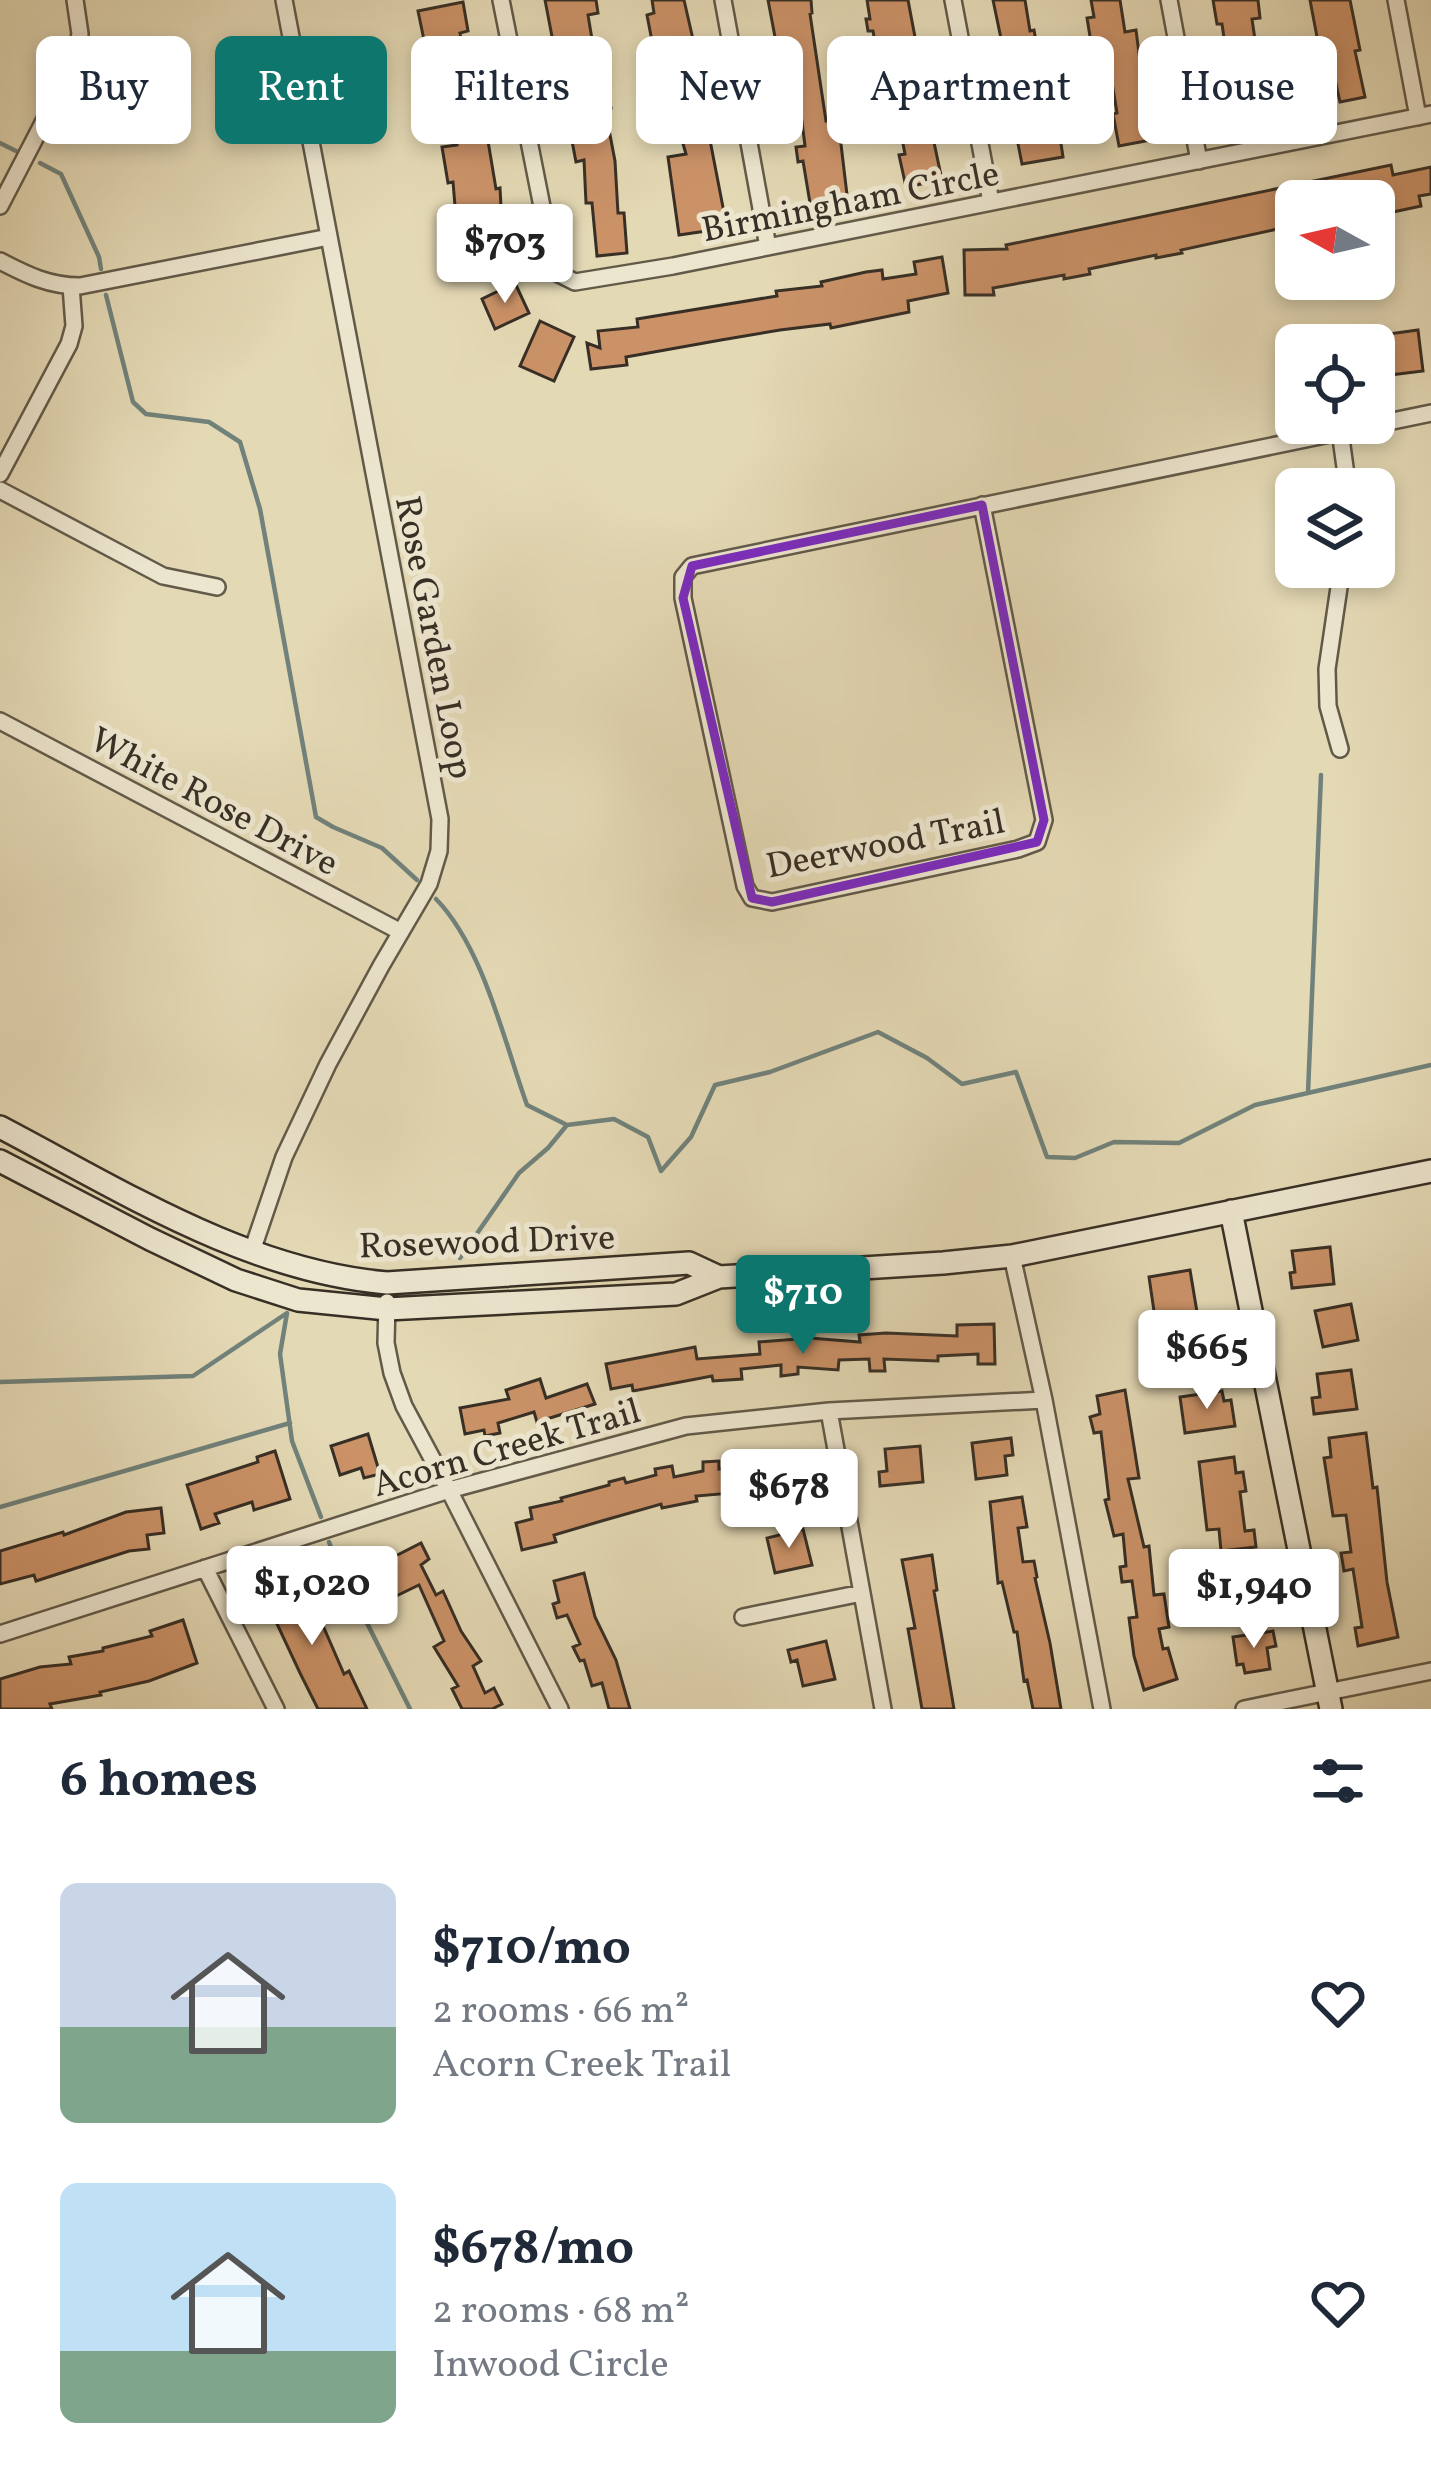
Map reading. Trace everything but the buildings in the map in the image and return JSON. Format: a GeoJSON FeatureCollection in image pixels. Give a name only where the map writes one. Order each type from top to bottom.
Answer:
{"type":"FeatureCollection","features":[{"type":"Feature","properties":{"kind":"main road","name":"Rosewood Drive"},"geometry":{"type":"LineString","coordinates":[[0,1127],[187,1225],[252,1251],[352,1280],[387,1283],[689,1263],[719,1277]]}},
{"type":"Feature","properties":{"kind":"main road","name":"Rosewood Drive"},"geometry":{"type":"LineString","coordinates":[[0,1161],[236,1280],[298,1300],[387,1309],[676,1294],[719,1277],[1012,1256],[1431,1171]]}},
{"type":"Feature","properties":{"kind":"main road"},"geometry":{"type":"LineString","coordinates":[[1231,1210],[1329,1701]]}},
{"type":"Feature","properties":{"kind":"street"},"geometry":{"type":"LineString","coordinates":[[0,206],[73,65],[79,43],[75,0]]}},
{"type":"Feature","properties":{"kind":"street","name":"Rose Garden Loop"},"geometry":{"type":"LineString","coordinates":[[252,1251],[284,1157],[328,1064],[430,884],[439,851],[440,819],[284,0]]}},
{"type":"Feature","properties":{"kind":"street","name":"Birmingham Circle"},"geometry":{"type":"LineString","coordinates":[[500,0],[555,272],[575,282],[1424,115]]}},
{"type":"Feature","properties":{"kind":"street"},"geometry":{"type":"LineString","coordinates":[[723,0],[768,247]]}},
{"type":"Feature","properties":{"kind":"street"},"geometry":{"type":"LineString","coordinates":[[952,0],[991,202]]}},
{"type":"Feature","properties":{"kind":"street"},"geometry":{"type":"LineString","coordinates":[[1169,0],[1199,160]]}},
{"type":"Feature","properties":{"kind":"street"},"geometry":{"type":"LineString","coordinates":[[1396,0],[1424,115]]}},
{"type":"Feature","properties":{"kind":"street"},"geometry":{"type":"LineString","coordinates":[[0,260],[38,280],[71,286],[329,237]]}},
{"type":"Feature","properties":{"kind":"street"},"geometry":{"type":"LineString","coordinates":[[0,474],[69,344],[74,326],[71,286]]}},
{"type":"Feature","properties":{"kind":"street","name":"Deerwood Trail"},"geometry":{"type":"LineString","coordinates":[[1395,420],[1431,412]]}},
{"type":"Feature","properties":{"kind":"street","name":"Deerwood Trail"},"geometry":{"type":"LineString","coordinates":[[982,505],[1044,820],[1037,842],[772,902],[752,898],[745,886],[682,598],[683,578],[692,566],[982,505],[1277,444]]}},
{"type":"Feature","properties":{"kind":"street"},"geometry":{"type":"LineString","coordinates":[[0,490],[163,576],[217,587]]}},
{"type":"Feature","properties":{"kind":"street"},"geometry":{"type":"LineString","coordinates":[[1339,588],[1327,669],[1328,706],[1340,749]]}},
{"type":"Feature","properties":{"kind":"street","name":"White Rose Drive"},"geometry":{"type":"LineString","coordinates":[[0,721],[401,932]]}},
{"type":"Feature","properties":{"kind":"street"},"geometry":{"type":"LineString","coordinates":[[1012,1256],[1102,1709]]}},
{"type":"Feature","properties":{"kind":"street"},"geometry":{"type":"LineString","coordinates":[[387,1283],[386,1343],[404,1406],[560,1709]]}},
{"type":"Feature","properties":{"kind":"street","name":"Acorn Creek Trail"},"geometry":{"type":"LineString","coordinates":[[0,1634],[449,1490],[686,1426],[829,1411],[1044,1400]]}},
{"type":"Feature","properties":{"kind":"street"},"geometry":{"type":"LineString","coordinates":[[829,1411],[883,1709]]}},
{"type":"Feature","properties":{"kind":"street"},"geometry":{"type":"LineString","coordinates":[[205,1568],[276,1709]]}},
{"type":"Feature","properties":{"kind":"street"},"geometry":{"type":"LineString","coordinates":[[743,1617],[862,1593]]}},
{"type":"Feature","properties":{"kind":"street"},"geometry":{"type":"LineString","coordinates":[[1244,1709],[1329,1701],[1431,1671]]}},
{"type":"Feature","properties":{"kind":"highlighted area"},"geometry":{"type":"Polygon","coordinates":[[[982,505],[1044,820],[1037,842],[772,902],[752,898],[683,598],[692,566],[982,505]]]}},
{"type":"Feature","properties":{"kind":"waterway"},"geometry":{"type":"LineString","coordinates":[[0,143],[16,151]]}},
{"type":"Feature","properties":{"kind":"waterway"},"geometry":{"type":"LineString","coordinates":[[40,163],[61,174],[101,269]]}},
{"type":"Feature","properties":{"kind":"waterway"},"geometry":{"type":"LineString","coordinates":[[106,295],[133,402],[146,414],[209,422],[240,442],[260,509],[316,817],[382,848],[417,880]]}},
{"type":"Feature","properties":{"kind":"waterway"},"geometry":{"type":"LineString","coordinates":[[1308,1093],[1321,775]]}},
{"type":"Feature","properties":{"kind":"waterway"},"geometry":{"type":"LineString","coordinates":[[436,899],[479,968],[527,1105],[565,1124]]}},
{"type":"Feature","properties":{"kind":"waterway"},"geometry":{"type":"LineString","coordinates":[[460,1258],[519,1173],[567,1125],[614,1119],[648,1137],[661,1171],[691,1137],[715,1085],[770,1072],[878,1032],[927,1058],[962,1084],[1016,1072],[1047,1157],[1075,1158],[1114,1142],[1179,1143],[1255,1105],[1431,1065]]}},
{"type":"Feature","properties":{"kind":"waterway"},"geometry":{"type":"LineString","coordinates":[[287,1313],[280,1354],[292,1441],[321,1517]]}},
{"type":"Feature","properties":{"kind":"waterway"},"geometry":{"type":"LineString","coordinates":[[0,1382],[193,1376],[287,1313]]}},
{"type":"Feature","properties":{"kind":"waterway"},"geometry":{"type":"LineString","coordinates":[[0,1507],[290,1423]]}},
{"type":"Feature","properties":{"kind":"waterway"},"geometry":{"type":"LineString","coordinates":[[329,1542],[410,1709]]}}]}
